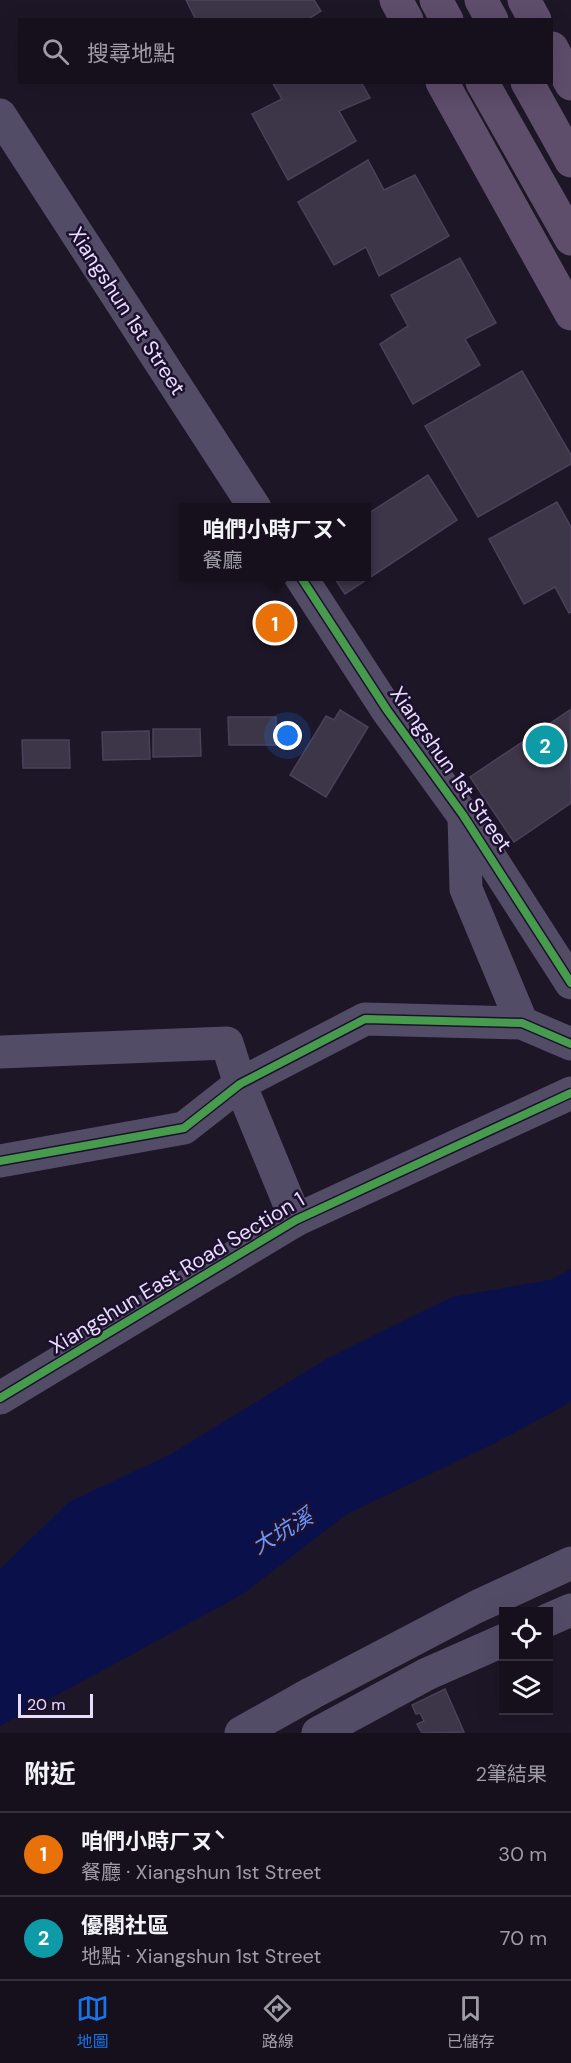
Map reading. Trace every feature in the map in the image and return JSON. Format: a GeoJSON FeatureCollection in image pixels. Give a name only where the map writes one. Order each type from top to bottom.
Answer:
{"type":"FeatureCollection","features":[{"type":"Feature","properties":{"kind":"main road"},"geometry":{"type":"LineString","coordinates":[[396,0],[406,18]]}},
{"type":"Feature","properties":{"kind":"main road"},"geometry":{"type":"LineString","coordinates":[[436,0],[446,18]]}},
{"type":"Feature","properties":{"kind":"main road"},"geometry":{"type":"LineString","coordinates":[[481,0],[491,18]]}},
{"type":"Feature","properties":{"kind":"main road"},"geometry":{"type":"LineString","coordinates":[[524,0],[534,18]]}},
{"type":"Feature","properties":{"kind":"main road"},"geometry":{"type":"LineString","coordinates":[[553,50],[571,84]]}},
{"type":"Feature","properties":{"kind":"main road"},"geometry":{"type":"LineString","coordinates":[[443,84],[571,314]]}},
{"type":"Feature","properties":{"kind":"main road"},"geometry":{"type":"LineString","coordinates":[[483,84],[571,239]]}},
{"type":"Feature","properties":{"kind":"main road"},"geometry":{"type":"LineString","coordinates":[[528,84],[571,161]]}},
{"type":"Feature","properties":{"kind":"street","name":"Xiangshun 1st Street"},"geometry":{"type":"LineString","coordinates":[[0,115],[252,503]]}},
{"type":"Feature","properties":{"kind":"street","name":"Xiangshun 1st Street"},"geometry":{"type":"LineString","coordinates":[[303,581],[387,710],[464,815],[571,983]]}},
{"type":"Feature","properties":{"kind":"street"},"geometry":{"type":"LineString","coordinates":[[464,815],[466,889],[522,1023]]}},
{"type":"Feature","properties":{"kind":"street"},"geometry":{"type":"LineString","coordinates":[[0,1161],[184,1128],[240,1084],[365,1019],[522,1023],[571,1044]]}},
{"type":"Feature","properties":{"kind":"street"},"geometry":{"type":"LineString","coordinates":[[0,1052],[227,1043],[240,1084],[296,1220]]}},
{"type":"Feature","properties":{"kind":"street","name":"Xiangshun East Road Section 1"},"geometry":{"type":"LineString","coordinates":[[0,1398],[296,1220],[571,1093]]}},
{"type":"Feature","properties":{"kind":"street"},"geometry":{"type":"LineString","coordinates":[[256,1729],[476,1607],[571,1563]]}},
{"type":"Feature","properties":{"kind":"street"},"geometry":{"type":"LineString","coordinates":[[553,1618],[571,1610]]}},
{"type":"Feature","properties":{"kind":"street"},"geometry":{"type":"LineString","coordinates":[[318,1733],[427,1674],[499,1642]]}},
{"type":"Feature","properties":{"kind":"water","name":"大坑溪"},"geometry":{"type":"Polygon","coordinates":[[[571,1269],[571,1402],[493,1444],[347,1514],[243,1594],[0,1726],[0,1569],[69,1502],[171,1454],[328,1358],[452,1297],[550,1280],[571,1269]]]}},
{"type":"Feature","properties":{"kind":"building"},"geometry":{"type":"Polygon","coordinates":[[[186,0],[314,0],[321,11],[310,18],[195,18],[186,0]]]}},
{"type":"Feature","properties":{"kind":"building"},"geometry":{"type":"Polygon","coordinates":[[[273,84],[362,84],[370,98],[339,111],[356,141],[288,180],[252,114],[282,99],[273,84]]]}},
{"type":"Feature","properties":{"kind":"building"},"geometry":{"type":"Polygon","coordinates":[[[368,160],[384,190],[415,175],[449,236],[379,276],[366,247],[334,265],[298,202],[368,160]]]}},
{"type":"Feature","properties":{"kind":"building"},"geometry":{"type":"Polygon","coordinates":[[[460,258],[496,323],[465,339],[480,365],[413,404],[380,344],[408,326],[391,295],[460,258]]]}},
{"type":"Feature","properties":{"kind":"building"},"geometry":{"type":"Polygon","coordinates":[[[522,371],[571,455],[571,464],[478,517],[425,426],[522,371]]]}},
{"type":"Feature","properties":{"kind":"building"},"geometry":{"type":"Polygon","coordinates":[[[428,475],[457,520],[371,577],[371,512],[428,475]]]}},
{"type":"Feature","properties":{"kind":"building"},"geometry":{"type":"Polygon","coordinates":[[[557,502],[571,527],[571,612],[569,613],[555,587],[524,604],[489,539],[557,502]]]}},
{"type":"Feature","properties":{"kind":"building"},"geometry":{"type":"Polygon","coordinates":[[[336,581],[365,581],[345,594],[336,581]]]}},
{"type":"Feature","properties":{"kind":"building"},"geometry":{"type":"Polygon","coordinates":[[[340,710],[368,727],[326,797],[290,775],[326,716],[334,720],[340,710]]]}},
{"type":"Feature","properties":{"kind":"building"},"geometry":{"type":"Polygon","coordinates":[[[570,710],[571,803],[514,842],[470,777],[570,710]]]}},
{"type":"Feature","properties":{"kind":"building"},"geometry":{"type":"Polygon","coordinates":[[[228,717],[276,717],[276,745],[229,745],[228,717]]]}},
{"type":"Feature","properties":{"kind":"building"},"geometry":{"type":"Polygon","coordinates":[[[153,729],[200,729],[201,756],[153,757],[153,729]]]}},
{"type":"Feature","properties":{"kind":"building"},"geometry":{"type":"Polygon","coordinates":[[[149,731],[150,759],[103,760],[102,732],[149,731]]]}},
{"type":"Feature","properties":{"kind":"building"},"geometry":{"type":"Polygon","coordinates":[[[22,740],[69,740],[70,768],[23,768],[22,740]]]}},
{"type":"Feature","properties":{"kind":"building"},"geometry":{"type":"Polygon","coordinates":[[[445,1689],[464,1732],[422,1733],[417,1724],[424,1721],[420,1713],[416,1714],[412,1705],[445,1689]]]}},
{"type":"Feature","properties":{"kind":"cycle path"},"geometry":{"type":"LineString","coordinates":[[303,581],[387,710],[463,815],[571,983]]}},
{"type":"Feature","properties":{"kind":"cycle path"},"geometry":{"type":"LineString","coordinates":[[0,1161],[184,1128],[240,1084],[365,1019],[522,1023],[571,1044]]}},
{"type":"Feature","properties":{"kind":"cycle path"},"geometry":{"type":"LineString","coordinates":[[0,1398],[296,1220],[571,1093]]}},
{"type":"Feature","properties":{"kind":"place","name":"咱們小時ㄏㄡˋ"},"geometry":{"type":"Point","coordinates":[275,623]}},
{"type":"Feature","properties":{"kind":"place","name":"優閣社區"},"geometry":{"type":"Point","coordinates":[545,745]}}]}
